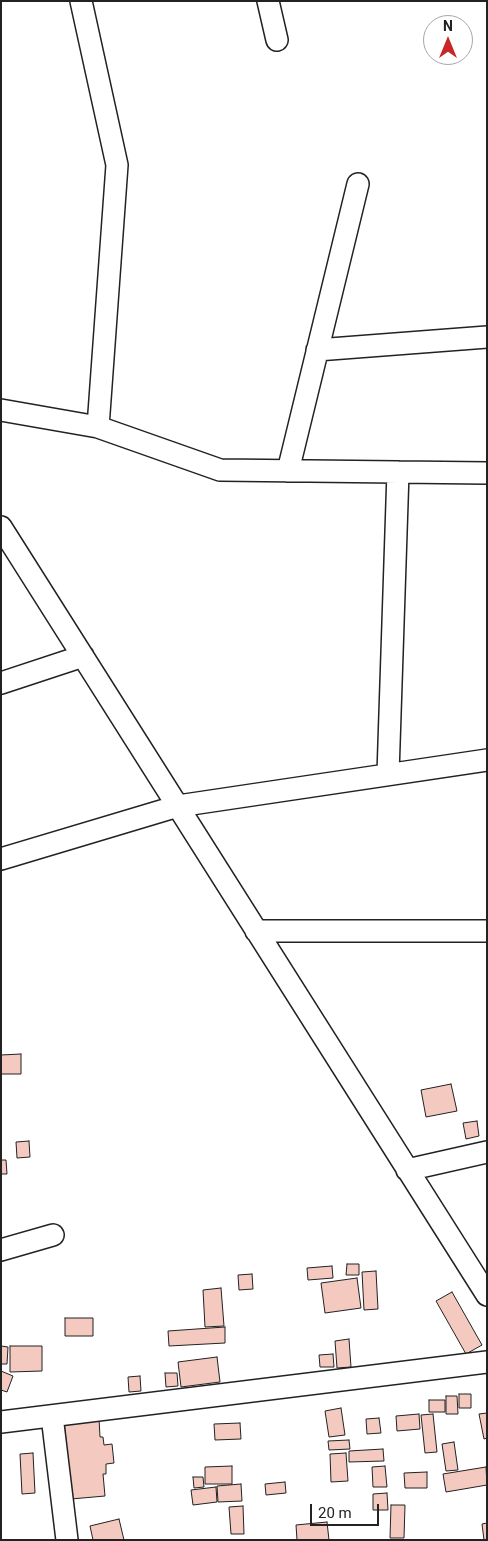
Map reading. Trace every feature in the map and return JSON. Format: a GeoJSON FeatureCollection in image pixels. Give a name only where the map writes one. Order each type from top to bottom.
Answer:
{"type":"FeatureCollection","features":[{"type":"Feature","properties":{"kind":"street"},"geometry":{"type":"LineString","coordinates":[[81,1],[117,165],[98,427]]}},
{"type":"Feature","properties":{"kind":"street"},"geometry":{"type":"LineString","coordinates":[[268,1],[277,40]]}},
{"type":"Feature","properties":{"kind":"street"},"geometry":{"type":"LineString","coordinates":[[288,471],[358,184]]}},
{"type":"Feature","properties":{"kind":"street"},"geometry":{"type":"LineString","coordinates":[[317,350],[487,337]]}},
{"type":"Feature","properties":{"kind":"street"},"geometry":{"type":"LineString","coordinates":[[1,410],[98,427],[220,470],[487,473]]}},
{"type":"Feature","properties":{"kind":"street"},"geometry":{"type":"LineString","coordinates":[[388,774],[398,472]]}},
{"type":"Feature","properties":{"kind":"street"},"geometry":{"type":"LineString","coordinates":[[1,527],[487,1295]]}},
{"type":"Feature","properties":{"kind":"street"},"geometry":{"type":"LineString","coordinates":[[1,683],[83,656]]}},
{"type":"Feature","properties":{"kind":"street"},"geometry":{"type":"LineString","coordinates":[[1,859],[178,806],[487,760]]}},
{"type":"Feature","properties":{"kind":"street"},"geometry":{"type":"LineString","coordinates":[[256,931],[487,931]]}},
{"type":"Feature","properties":{"kind":"street"},"geometry":{"type":"LineString","coordinates":[[407,1170],[487,1152]]}},
{"type":"Feature","properties":{"kind":"street"},"geometry":{"type":"LineString","coordinates":[[1,1250],[53,1235]]}},
{"type":"Feature","properties":{"kind":"street"},"geometry":{"type":"LineString","coordinates":[[1,1422],[487,1362]]}},
{"type":"Feature","properties":{"kind":"street"},"geometry":{"type":"LineString","coordinates":[[52,1416],[67,1540]]}},
{"type":"Feature","properties":{"kind":"building"},"geometry":{"type":"Polygon","coordinates":[[[21,1054],[21,1074],[1,1074],[1,1055],[21,1054]]]}},
{"type":"Feature","properties":{"kind":"building"},"geometry":{"type":"Polygon","coordinates":[[[451,1084],[457,1111],[426,1117],[421,1090],[451,1084]]]}},
{"type":"Feature","properties":{"kind":"building"},"geometry":{"type":"Polygon","coordinates":[[[477,1121],[479,1136],[466,1139],[463,1123],[477,1121]]]}},
{"type":"Feature","properties":{"kind":"building"},"geometry":{"type":"Polygon","coordinates":[[[29,1141],[30,1157],[17,1158],[16,1142],[29,1141]]]}},
{"type":"Feature","properties":{"kind":"building"},"geometry":{"type":"Polygon","coordinates":[[[1,1160],[6,1160],[7,1174],[1,1174],[1,1160]]]}},
{"type":"Feature","properties":{"kind":"building"},"geometry":{"type":"Polygon","coordinates":[[[347,1264],[359,1264],[359,1275],[346,1275],[347,1264]]]}},
{"type":"Feature","properties":{"kind":"building"},"geometry":{"type":"Polygon","coordinates":[[[332,1266],[333,1278],[308,1280],[307,1268],[332,1266]]]}},
{"type":"Feature","properties":{"kind":"building"},"geometry":{"type":"Polygon","coordinates":[[[376,1271],[378,1309],[364,1310],[362,1272],[376,1271]]]}},
{"type":"Feature","properties":{"kind":"building"},"geometry":{"type":"Polygon","coordinates":[[[252,1274],[253,1289],[239,1290],[238,1275],[252,1274]]]}},
{"type":"Feature","properties":{"kind":"building"},"geometry":{"type":"Polygon","coordinates":[[[357,1278],[361,1308],[325,1313],[321,1283],[357,1278]]]}},
{"type":"Feature","properties":{"kind":"building"},"geometry":{"type":"Polygon","coordinates":[[[221,1288],[224,1326],[205,1327],[203,1290],[221,1288]]]}},
{"type":"Feature","properties":{"kind":"building"},"geometry":{"type":"Polygon","coordinates":[[[452,1292],[482,1345],[466,1354],[436,1301],[452,1292]]]}},
{"type":"Feature","properties":{"kind":"building"},"geometry":{"type":"Polygon","coordinates":[[[65,1318],[93,1318],[93,1336],[65,1336],[65,1318]]]}},
{"type":"Feature","properties":{"kind":"building"},"geometry":{"type":"Polygon","coordinates":[[[225,1327],[225,1343],[169,1346],[168,1331],[225,1327]]]}},
{"type":"Feature","properties":{"kind":"building"},"geometry":{"type":"Polygon","coordinates":[[[349,1339],[351,1367],[337,1368],[335,1341],[349,1339]]]}},
{"type":"Feature","properties":{"kind":"building"},"geometry":{"type":"Polygon","coordinates":[[[1,1346],[8,1347],[7,1364],[1,1364],[1,1346]]]}},
{"type":"Feature","properties":{"kind":"building"},"geometry":{"type":"Polygon","coordinates":[[[10,1346],[42,1346],[42,1371],[10,1372],[10,1346]]]}},
{"type":"Feature","properties":{"kind":"building"},"geometry":{"type":"Polygon","coordinates":[[[333,1354],[334,1367],[320,1367],[319,1355],[333,1354]]]}},
{"type":"Feature","properties":{"kind":"building"},"geometry":{"type":"Polygon","coordinates":[[[217,1357],[220,1382],[181,1387],[178,1362],[217,1357]]]}},
{"type":"Feature","properties":{"kind":"building"},"geometry":{"type":"Polygon","coordinates":[[[1,1371],[13,1376],[7,1392],[1,1390],[1,1371]]]}},
{"type":"Feature","properties":{"kind":"building"},"geometry":{"type":"Polygon","coordinates":[[[165,1373],[177,1373],[178,1386],[166,1387],[165,1373]]]}},
{"type":"Feature","properties":{"kind":"building"},"geometry":{"type":"Polygon","coordinates":[[[140,1376],[141,1391],[129,1392],[128,1377],[140,1376]]]}},
{"type":"Feature","properties":{"kind":"building"},"geometry":{"type":"Polygon","coordinates":[[[459,1394],[471,1394],[471,1408],[459,1408],[459,1394]]]}},
{"type":"Feature","properties":{"kind":"building"},"geometry":{"type":"Polygon","coordinates":[[[446,1396],[457,1396],[458,1414],[446,1414],[446,1396]]]}},
{"type":"Feature","properties":{"kind":"building"},"geometry":{"type":"Polygon","coordinates":[[[429,1400],[445,1400],[445,1412],[429,1412],[429,1400]]]}},
{"type":"Feature","properties":{"kind":"building"},"geometry":{"type":"Polygon","coordinates":[[[341,1408],[345,1435],[329,1437],[325,1411],[341,1408]]]}},
{"type":"Feature","properties":{"kind":"building"},"geometry":{"type":"Polygon","coordinates":[[[487,1413],[487,1438],[484,1439],[479,1414],[487,1413]]]}},
{"type":"Feature","properties":{"kind":"building"},"geometry":{"type":"Polygon","coordinates":[[[419,1414],[420,1429],[397,1431],[396,1416],[419,1414]]]}},
{"type":"Feature","properties":{"kind":"building"},"geometry":{"type":"Polygon","coordinates":[[[433,1414],[437,1452],[425,1453],[421,1415],[433,1414]]]}},
{"type":"Feature","properties":{"kind":"building"},"geometry":{"type":"Polygon","coordinates":[[[99,1418],[100,1437],[103,1437],[104,1445],[112,1444],[114,1463],[106,1464],[106,1474],[103,1474],[105,1496],[71,1499],[62,1441],[66,1441],[64,1421],[99,1418]]]}},
{"type":"Feature","properties":{"kind":"building"},"geometry":{"type":"Polygon","coordinates":[[[379,1418],[381,1433],[367,1434],[366,1419],[379,1418]]]}},
{"type":"Feature","properties":{"kind":"building"},"geometry":{"type":"Polygon","coordinates":[[[240,1423],[241,1439],[215,1440],[214,1424],[240,1423]]]}},
{"type":"Feature","properties":{"kind":"building"},"geometry":{"type":"Polygon","coordinates":[[[349,1440],[350,1449],[329,1450],[328,1441],[349,1440]]]}},
{"type":"Feature","properties":{"kind":"building"},"geometry":{"type":"Polygon","coordinates":[[[454,1442],[458,1470],[446,1471],[442,1444],[454,1442]]]}},
{"type":"Feature","properties":{"kind":"building"},"geometry":{"type":"Polygon","coordinates":[[[383,1449],[384,1461],[349,1462],[349,1451],[383,1449]]]}},
{"type":"Feature","properties":{"kind":"building"},"geometry":{"type":"Polygon","coordinates":[[[33,1453],[35,1493],[22,1494],[20,1454],[33,1453]]]}},
{"type":"Feature","properties":{"kind":"building"},"geometry":{"type":"Polygon","coordinates":[[[346,1453],[348,1481],[331,1482],[330,1454],[346,1453]]]}},
{"type":"Feature","properties":{"kind":"building"},"geometry":{"type":"Polygon","coordinates":[[[232,1466],[232,1484],[205,1484],[205,1467],[232,1466]]]}},
{"type":"Feature","properties":{"kind":"building"},"geometry":{"type":"Polygon","coordinates":[[[385,1466],[387,1487],[373,1487],[372,1467],[385,1466]]]}},
{"type":"Feature","properties":{"kind":"building"},"geometry":{"type":"Polygon","coordinates":[[[486,1467],[487,1485],[446,1492],[443,1474],[486,1467]]]}},
{"type":"Feature","properties":{"kind":"building"},"geometry":{"type":"Polygon","coordinates":[[[427,1472],[427,1488],[405,1488],[404,1473],[427,1472]]]}},
{"type":"Feature","properties":{"kind":"building"},"geometry":{"type":"Polygon","coordinates":[[[193,1477],[203,1477],[204,1487],[194,1488],[193,1477]]]}},
{"type":"Feature","properties":{"kind":"building"},"geometry":{"type":"Polygon","coordinates":[[[285,1482],[286,1493],[266,1495],[265,1484],[285,1482]]]}},
{"type":"Feature","properties":{"kind":"building"},"geometry":{"type":"Polygon","coordinates":[[[241,1484],[242,1501],[218,1502],[217,1486],[241,1484]]]}},
{"type":"Feature","properties":{"kind":"building"},"geometry":{"type":"Polygon","coordinates":[[[216,1487],[217,1502],[193,1505],[191,1490],[216,1487]]]}},
{"type":"Feature","properties":{"kind":"building"},"geometry":{"type":"Polygon","coordinates":[[[387,1493],[388,1510],[373,1510],[373,1494],[387,1493]]]}},
{"type":"Feature","properties":{"kind":"building"},"geometry":{"type":"Polygon","coordinates":[[[391,1505],[405,1505],[404,1538],[390,1538],[391,1505]]]}},
{"type":"Feature","properties":{"kind":"building"},"geometry":{"type":"Polygon","coordinates":[[[243,1506],[244,1534],[231,1534],[229,1507],[243,1506]]]}},
{"type":"Feature","properties":{"kind":"building"},"geometry":{"type":"Polygon","coordinates":[[[119,1519],[124,1540],[93,1540],[90,1526],[119,1519]]]}},
{"type":"Feature","properties":{"kind":"building"},"geometry":{"type":"Polygon","coordinates":[[[327,1522],[329,1540],[297,1540],[296,1525],[327,1522]]]}},
{"type":"Feature","properties":{"kind":"building"},"geometry":{"type":"Polygon","coordinates":[[[487,1523],[487,1540],[484,1540],[482,1524],[487,1523]]]}}]}
